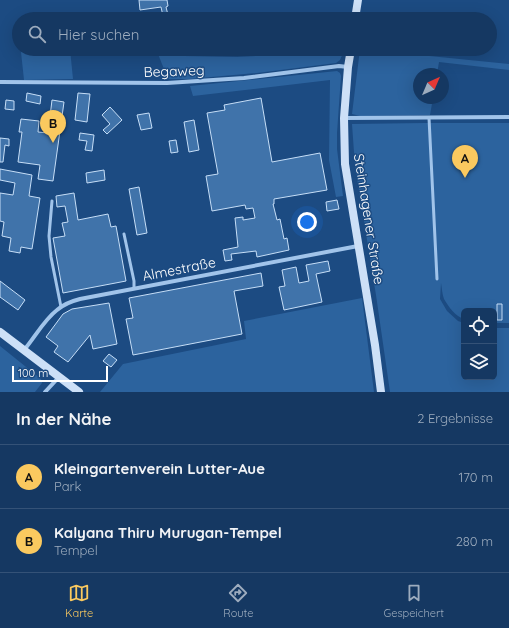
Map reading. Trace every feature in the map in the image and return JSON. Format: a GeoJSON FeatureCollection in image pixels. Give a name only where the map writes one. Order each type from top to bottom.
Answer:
{"type":"FeatureCollection","features":[{"type":"Feature","properties":{"kind":"main road"},"geometry":{"type":"LineString","coordinates":[[356,12],[358,0]]}},
{"type":"Feature","properties":{"kind":"main road","name":"Steinhagener Straße"},"geometry":{"type":"LineString","coordinates":[[350,56],[344,118],[345,164],[376,345],[380,392]]}},
{"type":"Feature","properties":{"kind":"main road"},"geometry":{"type":"LineString","coordinates":[[0,332],[79,392]]}},
{"type":"Feature","properties":{"kind":"street","name":"Begaweg"},"geometry":{"type":"LineString","coordinates":[[0,82],[167,83],[244,78],[339,66],[348,67]]}},
{"type":"Feature","properties":{"kind":"street"},"geometry":{"type":"LineString","coordinates":[[344,118],[509,117]]}},
{"type":"Feature","properties":{"kind":"street","name":"Almestraße"},"geometry":{"type":"LineString","coordinates":[[24,350],[46,321],[67,303],[134,288],[358,246]]}},
{"type":"Feature","properties":{"kind":"street"},"geometry":{"type":"LineString","coordinates":[[45,392],[59,376]]}},
{"type":"Feature","properties":{"kind":"lane"},"geometry":{"type":"LineString","coordinates":[[429,118],[437,279]]}},
{"type":"Feature","properties":{"kind":"lane"},"geometry":{"type":"LineString","coordinates":[[52,201],[49,236],[51,257],[61,307]]}},
{"type":"Feature","properties":{"kind":"lane"},"geometry":{"type":"LineString","coordinates":[[124,234],[134,281],[134,288]]}},
{"type":"Feature","properties":{"kind":"shaded area"},"geometry":{"type":"Polygon","coordinates":[[[21,56],[71,56],[73,79],[24,80],[21,56]]]}},
{"type":"Feature","properties":{"kind":"shaded area"},"geometry":{"type":"Polygon","coordinates":[[[159,56],[342,56],[336,63],[257,73],[189,79],[168,79],[159,56]]]}},
{"type":"Feature","properties":{"kind":"shaded area"},"geometry":{"type":"Polygon","coordinates":[[[359,56],[430,56],[509,64],[509,70],[439,62],[438,68],[413,68],[413,104],[432,104],[430,115],[360,116],[352,114],[359,56]]]}},
{"type":"Feature","properties":{"kind":"shaded area"},"geometry":{"type":"Polygon","coordinates":[[[337,71],[341,76],[337,149],[343,196],[336,197],[329,160],[330,80],[193,96],[190,86],[337,71]]]}},
{"type":"Feature","properties":{"kind":"shaded area"},"geometry":{"type":"Polygon","coordinates":[[[509,123],[509,323],[497,323],[497,308],[461,308],[461,318],[452,311],[444,299],[441,283],[440,299],[447,311],[461,322],[461,380],[497,380],[497,328],[509,328],[509,392],[390,392],[355,166],[352,124],[509,123]]]}},
{"type":"Feature","properties":{"kind":"shaded area"},"geometry":{"type":"Polygon","coordinates":[[[362,298],[374,392],[100,392],[123,364],[246,339],[244,321],[362,298]]]}},
{"type":"Feature","properties":{"kind":"shaded area"},"geometry":{"type":"Polygon","coordinates":[[[0,346],[41,379],[42,383],[35,392],[0,392],[0,346]]]}},
{"type":"Feature","properties":{"kind":"building"},"geometry":{"type":"Polygon","coordinates":[[[139,0],[167,0],[167,12],[162,12],[161,7],[140,10],[139,0]]]}},
{"type":"Feature","properties":{"kind":"building"},"geometry":{"type":"Polygon","coordinates":[[[27,93],[41,96],[40,104],[26,101],[27,93]]]}},
{"type":"Feature","properties":{"kind":"building"},"geometry":{"type":"Polygon","coordinates":[[[78,93],[90,94],[87,122],[75,120],[78,93]]]}},
{"type":"Feature","properties":{"kind":"building"},"geometry":{"type":"Polygon","coordinates":[[[261,98],[272,162],[320,153],[327,190],[274,199],[273,204],[277,220],[280,219],[284,239],[287,238],[289,250],[257,257],[256,251],[231,254],[232,260],[225,261],[223,250],[238,247],[235,218],[243,217],[243,220],[255,218],[253,208],[246,209],[245,205],[212,211],[206,176],[218,174],[207,113],[225,110],[224,105],[261,98]]]}},
{"type":"Feature","properties":{"kind":"building"},"geometry":{"type":"Polygon","coordinates":[[[6,100],[14,101],[14,110],[5,109],[6,100]]]}},
{"type":"Feature","properties":{"kind":"building"},"geometry":{"type":"Polygon","coordinates":[[[52,100],[64,102],[53,181],[38,179],[40,165],[18,162],[22,132],[19,132],[21,119],[39,121],[38,132],[48,133],[52,100]]]}},
{"type":"Feature","properties":{"kind":"building"},"geometry":{"type":"Polygon","coordinates":[[[110,107],[122,120],[107,134],[103,130],[110,124],[102,115],[110,107]]]}},
{"type":"Feature","properties":{"kind":"building"},"geometry":{"type":"Polygon","coordinates":[[[149,113],[152,128],[141,130],[137,115],[149,113]]]}},
{"type":"Feature","properties":{"kind":"building"},"geometry":{"type":"Polygon","coordinates":[[[194,120],[199,150],[189,152],[184,122],[194,120]]]}},
{"type":"Feature","properties":{"kind":"building"},"geometry":{"type":"Polygon","coordinates":[[[80,133],[94,135],[92,151],[85,150],[87,141],[79,140],[80,133]]]}},
{"type":"Feature","properties":{"kind":"building"},"geometry":{"type":"Polygon","coordinates":[[[0,138],[9,139],[9,146],[5,145],[3,162],[0,162],[0,138]]]}},
{"type":"Feature","properties":{"kind":"building"},"geometry":{"type":"Polygon","coordinates":[[[176,140],[178,152],[171,153],[169,141],[176,140]]]}},
{"type":"Feature","properties":{"kind":"building"},"geometry":{"type":"Polygon","coordinates":[[[0,169],[32,175],[29,196],[40,198],[32,249],[21,247],[20,253],[9,251],[11,238],[2,236],[4,222],[0,221],[0,193],[13,195],[15,183],[0,180],[0,169]]]}},
{"type":"Feature","properties":{"kind":"building"},"geometry":{"type":"Polygon","coordinates":[[[104,170],[105,180],[87,183],[86,173],[104,170]]]}},
{"type":"Feature","properties":{"kind":"building"},"geometry":{"type":"Polygon","coordinates":[[[139,187],[147,233],[137,235],[129,189],[139,187]]]}},
{"type":"Feature","properties":{"kind":"building"},"geometry":{"type":"Polygon","coordinates":[[[74,193],[78,220],[108,214],[111,227],[116,226],[126,281],[63,293],[53,238],[65,236],[62,223],[68,222],[65,206],[57,207],[56,196],[74,193]]]}},
{"type":"Feature","properties":{"kind":"building"},"geometry":{"type":"Polygon","coordinates":[[[337,200],[339,209],[327,211],[326,202],[337,200]]]}},
{"type":"Feature","properties":{"kind":"building"},"geometry":{"type":"Polygon","coordinates":[[[328,261],[330,271],[316,274],[322,302],[284,310],[279,287],[285,286],[282,270],[296,267],[299,283],[309,281],[306,265],[328,261]]]}},
{"type":"Feature","properties":{"kind":"building"},"geometry":{"type":"Polygon","coordinates":[[[261,273],[263,286],[234,291],[242,334],[133,355],[126,319],[133,318],[129,298],[261,273]]]}},
{"type":"Feature","properties":{"kind":"building"},"geometry":{"type":"Polygon","coordinates":[[[0,281],[25,300],[18,310],[0,297],[0,281]]]}},
{"type":"Feature","properties":{"kind":"building"},"geometry":{"type":"Polygon","coordinates":[[[109,303],[117,344],[93,349],[90,335],[68,362],[54,352],[58,346],[46,337],[63,314],[72,309],[109,303]]]}},
{"type":"Feature","properties":{"kind":"building"},"geometry":{"type":"Polygon","coordinates":[[[497,304],[502,304],[502,320],[497,320],[497,304]]]}},
{"type":"Feature","properties":{"kind":"building"},"geometry":{"type":"Polygon","coordinates":[[[109,354],[117,360],[111,367],[103,361],[109,354]]]}},
{"type":"Feature","properties":{"kind":"place","name":"Kalyana Thiru Murugan-Tempel"},"geometry":{"type":"Point","coordinates":[53,143]}},
{"type":"Feature","properties":{"kind":"place","name":"Kleingartenverein Lutter-Aue"},"geometry":{"type":"Point","coordinates":[465,178]}}]}
